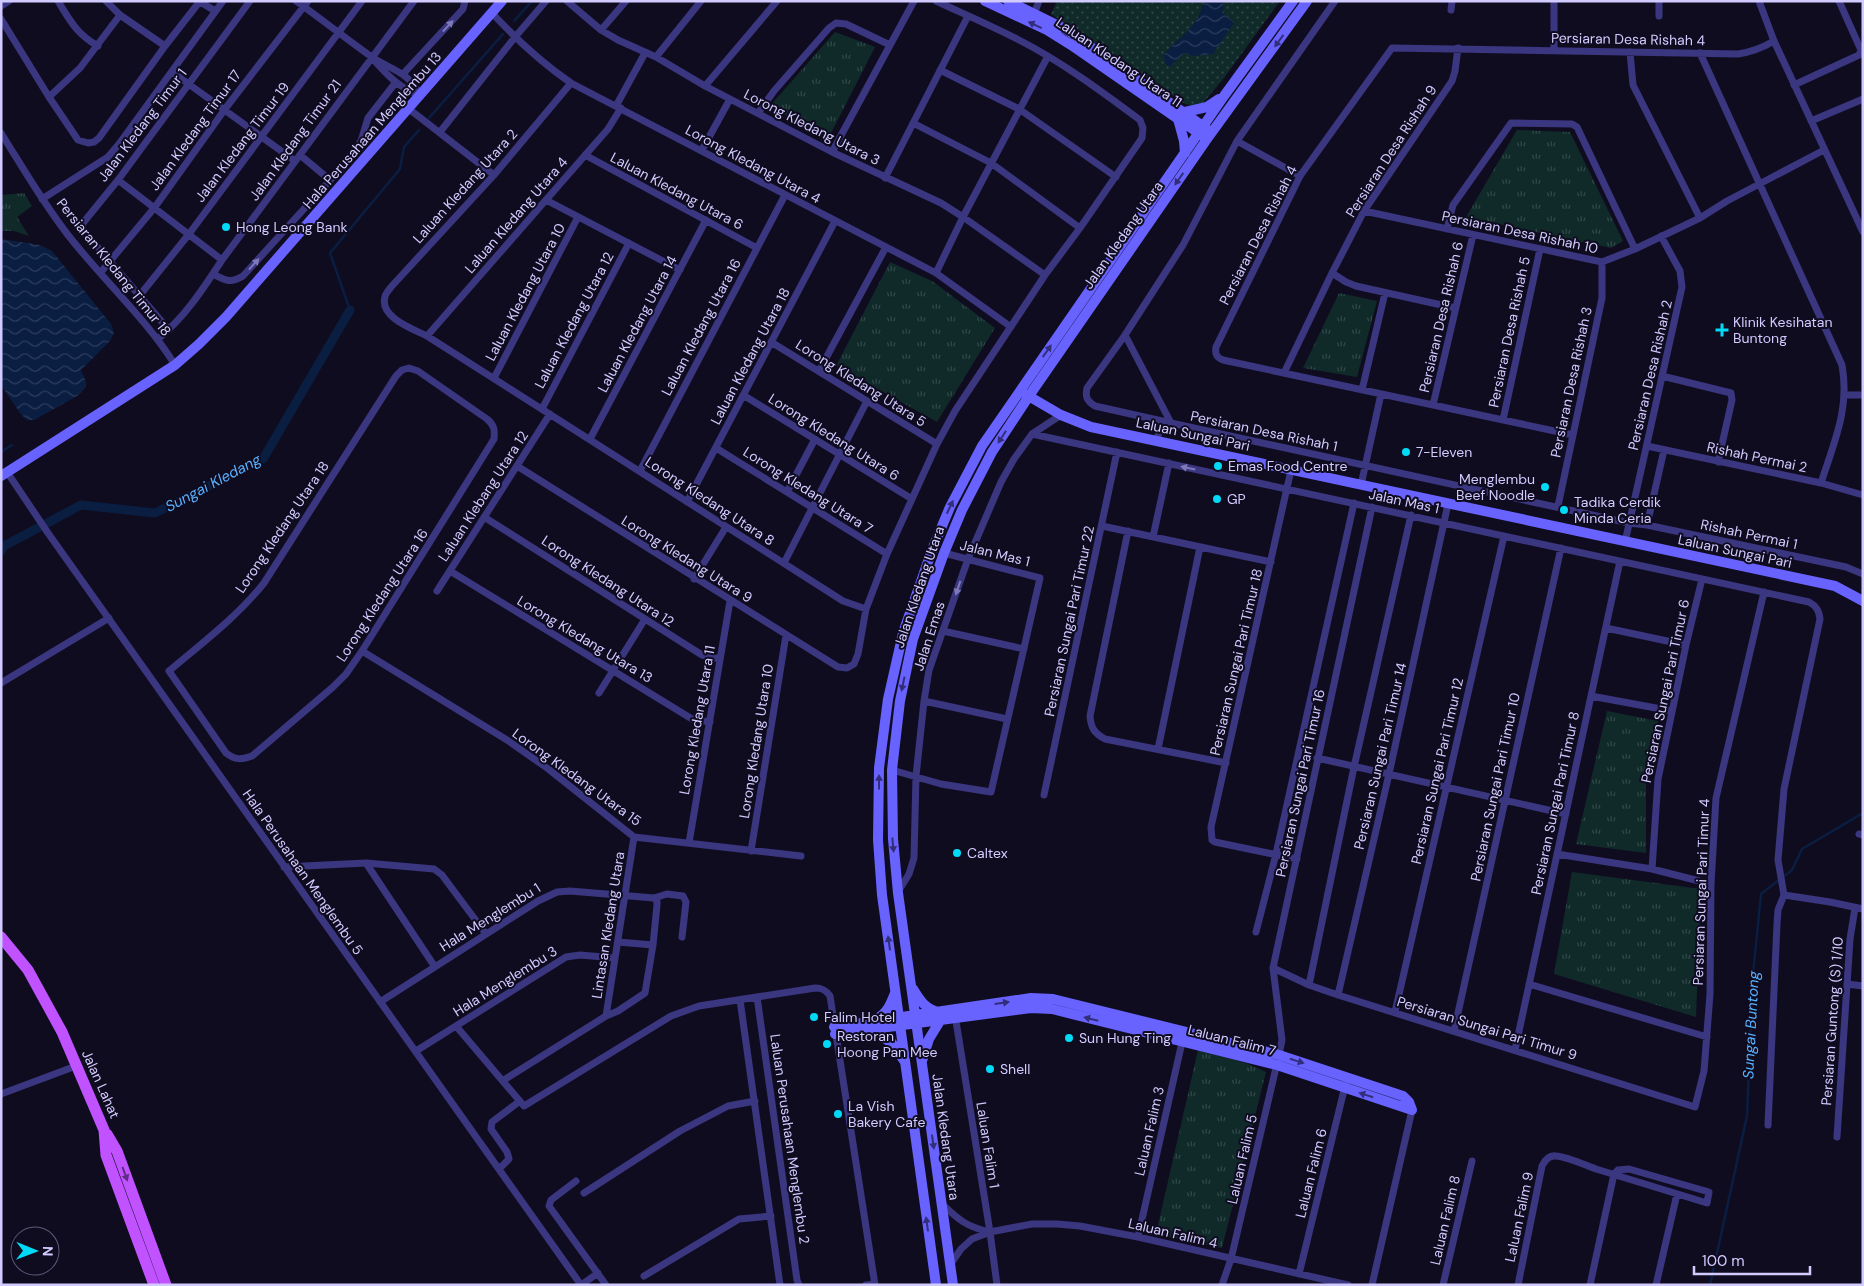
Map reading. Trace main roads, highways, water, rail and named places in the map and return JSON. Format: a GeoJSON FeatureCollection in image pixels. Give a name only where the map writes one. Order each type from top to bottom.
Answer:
{"type":"FeatureCollection","features":[{"type":"Feature","properties":{"kind":"main road","name":"Hala Perusahaan Menglembu 13"},"geometry":{"type":"LineString","coordinates":[[4,474],[175,365],[200,344],[226,317],[502,1]]}},
{"type":"Feature","properties":{"kind":"main road","name":"Laluan Kledang Utara 11"},"geometry":{"type":"LineString","coordinates":[[985,1],[1047,30],[1182,115]]}},
{"type":"Feature","properties":{"kind":"main road","name":"Laluan Kledang Utara 11"},"geometry":{"type":"LineString","coordinates":[[1008,1],[1067,30],[1205,132]]}},
{"type":"Feature","properties":{"kind":"main road","name":"Jalan Kledang Utara"},"geometry":{"type":"LineString","coordinates":[[953,1285],[910,984],[893,839],[892,770],[900,701],[913,639],[944,553],[962,510],[1024,393],[1185,152],[1205,132],[1224,96],[1293,1]]}},
{"type":"Feature","properties":{"kind":"main road","name":"Jalan Kledang Utara"},"geometry":{"type":"LineString","coordinates":[[936,1285],[882,895],[878,840],[879,768],[888,699],[903,633],[932,550],[950,507],[982,446],[1024,393],[1205,132],[1307,1]]}},
{"type":"Feature","properties":{"kind":"main road"},"geometry":{"type":"LineString","coordinates":[[1185,152],[1182,115],[1207,107],[1224,96]]}},
{"type":"Feature","properties":{"kind":"main road","name":"Laluan Sungai Pari"},"geometry":{"type":"LineString","coordinates":[[1024,393],[1061,416],[1091,426],[1361,486],[1835,586],[1863,601]]}},
{"type":"Feature","properties":{"kind":"main road","name":"Jalan Lahat"},"geometry":{"type":"LineString","coordinates":[[1,937],[36,982],[62,1032],[104,1130],[106,1155],[154,1285]]}},
{"type":"Feature","properties":{"kind":"main road"},"geometry":{"type":"LineString","coordinates":[[910,984],[922,1003],[939,1017],[921,1064]]}},
{"type":"Feature","properties":{"kind":"main road"},"geometry":{"type":"LineString","coordinates":[[896,992],[889,1009],[872,1026],[892,1043],[905,1062]]}},
{"type":"Feature","properties":{"kind":"main road"},"geometry":{"type":"LineString","coordinates":[[955,1015],[1031,998],[1053,999],[1185,1031],[1278,1060]]}},
{"type":"Feature","properties":{"kind":"main road","name":"Laluan Falim 7"},"geometry":{"type":"LineString","coordinates":[[835,1031],[955,1015],[1031,1008],[1052,1010],[1182,1042],[1278,1060],[1346,1083],[1412,1110]]}},
{"type":"Feature","properties":{"kind":"main road"},"geometry":{"type":"LineString","coordinates":[[104,1130],[117,1151],[166,1285]]}},
{"type":"Feature","properties":{"kind":"water"},"geometry":{"type":"Polygon","coordinates":[[[1204,1],[1224,1],[1222,12],[1234,23],[1213,54],[1193,56],[1184,53],[1169,67],[1165,63],[1164,55],[1193,25],[1204,1]]]}},
{"type":"Feature","properties":{"kind":"water"},"geometry":{"type":"Polygon","coordinates":[[[1,239],[40,245],[52,251],[111,324],[114,333],[110,341],[81,370],[86,387],[77,396],[34,420],[27,420],[20,413],[1,385],[1,239]]]}},
{"type":"Feature","properties":{"kind":"waterway"},"geometry":{"type":"LineString","coordinates":[[514,21],[532,1]]}},
{"type":"Feature","properties":{"kind":"waterway"},"geometry":{"type":"LineString","coordinates":[[429,118],[503,34]]}},
{"type":"Feature","properties":{"kind":"waterway"},"geometry":{"type":"LineString","coordinates":[[350,310],[330,253],[400,169],[404,147],[419,130]]}},
{"type":"Feature","properties":{"kind":"waterway","name":"Sungai Kledang"},"geometry":{"type":"LineString","coordinates":[[1,551],[4,546],[81,505],[155,513],[263,459],[350,310]]}},
{"type":"Feature","properties":{"kind":"waterway"},"geometry":{"type":"LineString","coordinates":[[1,452],[12,445]]}},
{"type":"Feature","properties":{"kind":"waterway","name":"Sungai Kledang"},"geometry":{"type":"LineString","coordinates":[[1,539],[4,546]]}},
{"type":"Feature","properties":{"kind":"waterway","name":"Sungai Buntong"},"geometry":{"type":"LineString","coordinates":[[1710,1285],[1747,1116],[1753,974],[1761,894],[1792,870],[1802,849],[1863,813]]}},
{"type":"Feature","properties":{"kind":"place","name":"Hong Leong Bank"},"geometry":{"type":"Point","coordinates":[226,227]}},
{"type":"Feature","properties":{"kind":"place","name":"Klinik Kesihatan Buntong"},"geometry":{"type":"Point","coordinates":[1722,330]}},
{"type":"Feature","properties":{"kind":"place","name":"7-Eleven"},"geometry":{"type":"Point","coordinates":[1406,452]}},
{"type":"Feature","properties":{"kind":"place","name":"Emas Food Centre"},"geometry":{"type":"Point","coordinates":[1218,466]}},
{"type":"Feature","properties":{"kind":"place","name":"Menglembu Beef Noodle"},"geometry":{"type":"Point","coordinates":[1545,487]}},
{"type":"Feature","properties":{"kind":"place","name":"GP"},"geometry":{"type":"Point","coordinates":[1217,499]}},
{"type":"Feature","properties":{"kind":"place","name":"Tadika Cerdik Minda Ceria"},"geometry":{"type":"Point","coordinates":[1564,510]}},
{"type":"Feature","properties":{"kind":"place","name":"Caltex"},"geometry":{"type":"Point","coordinates":[957,853]}},
{"type":"Feature","properties":{"kind":"place","name":"Falim Hotel"},"geometry":{"type":"Point","coordinates":[814,1017]}},
{"type":"Feature","properties":{"kind":"place","name":"Sun Hung Ting"},"geometry":{"type":"Point","coordinates":[1069,1038]}},
{"type":"Feature","properties":{"kind":"place","name":"Restoran Hoong Pan Mee"},"geometry":{"type":"Point","coordinates":[827,1044]}},
{"type":"Feature","properties":{"kind":"place","name":"Shell"},"geometry":{"type":"Point","coordinates":[990,1069]}},
{"type":"Feature","properties":{"kind":"place","name":"La Vish Bakery Cafe"},"geometry":{"type":"Point","coordinates":[838,1114]}}]}
